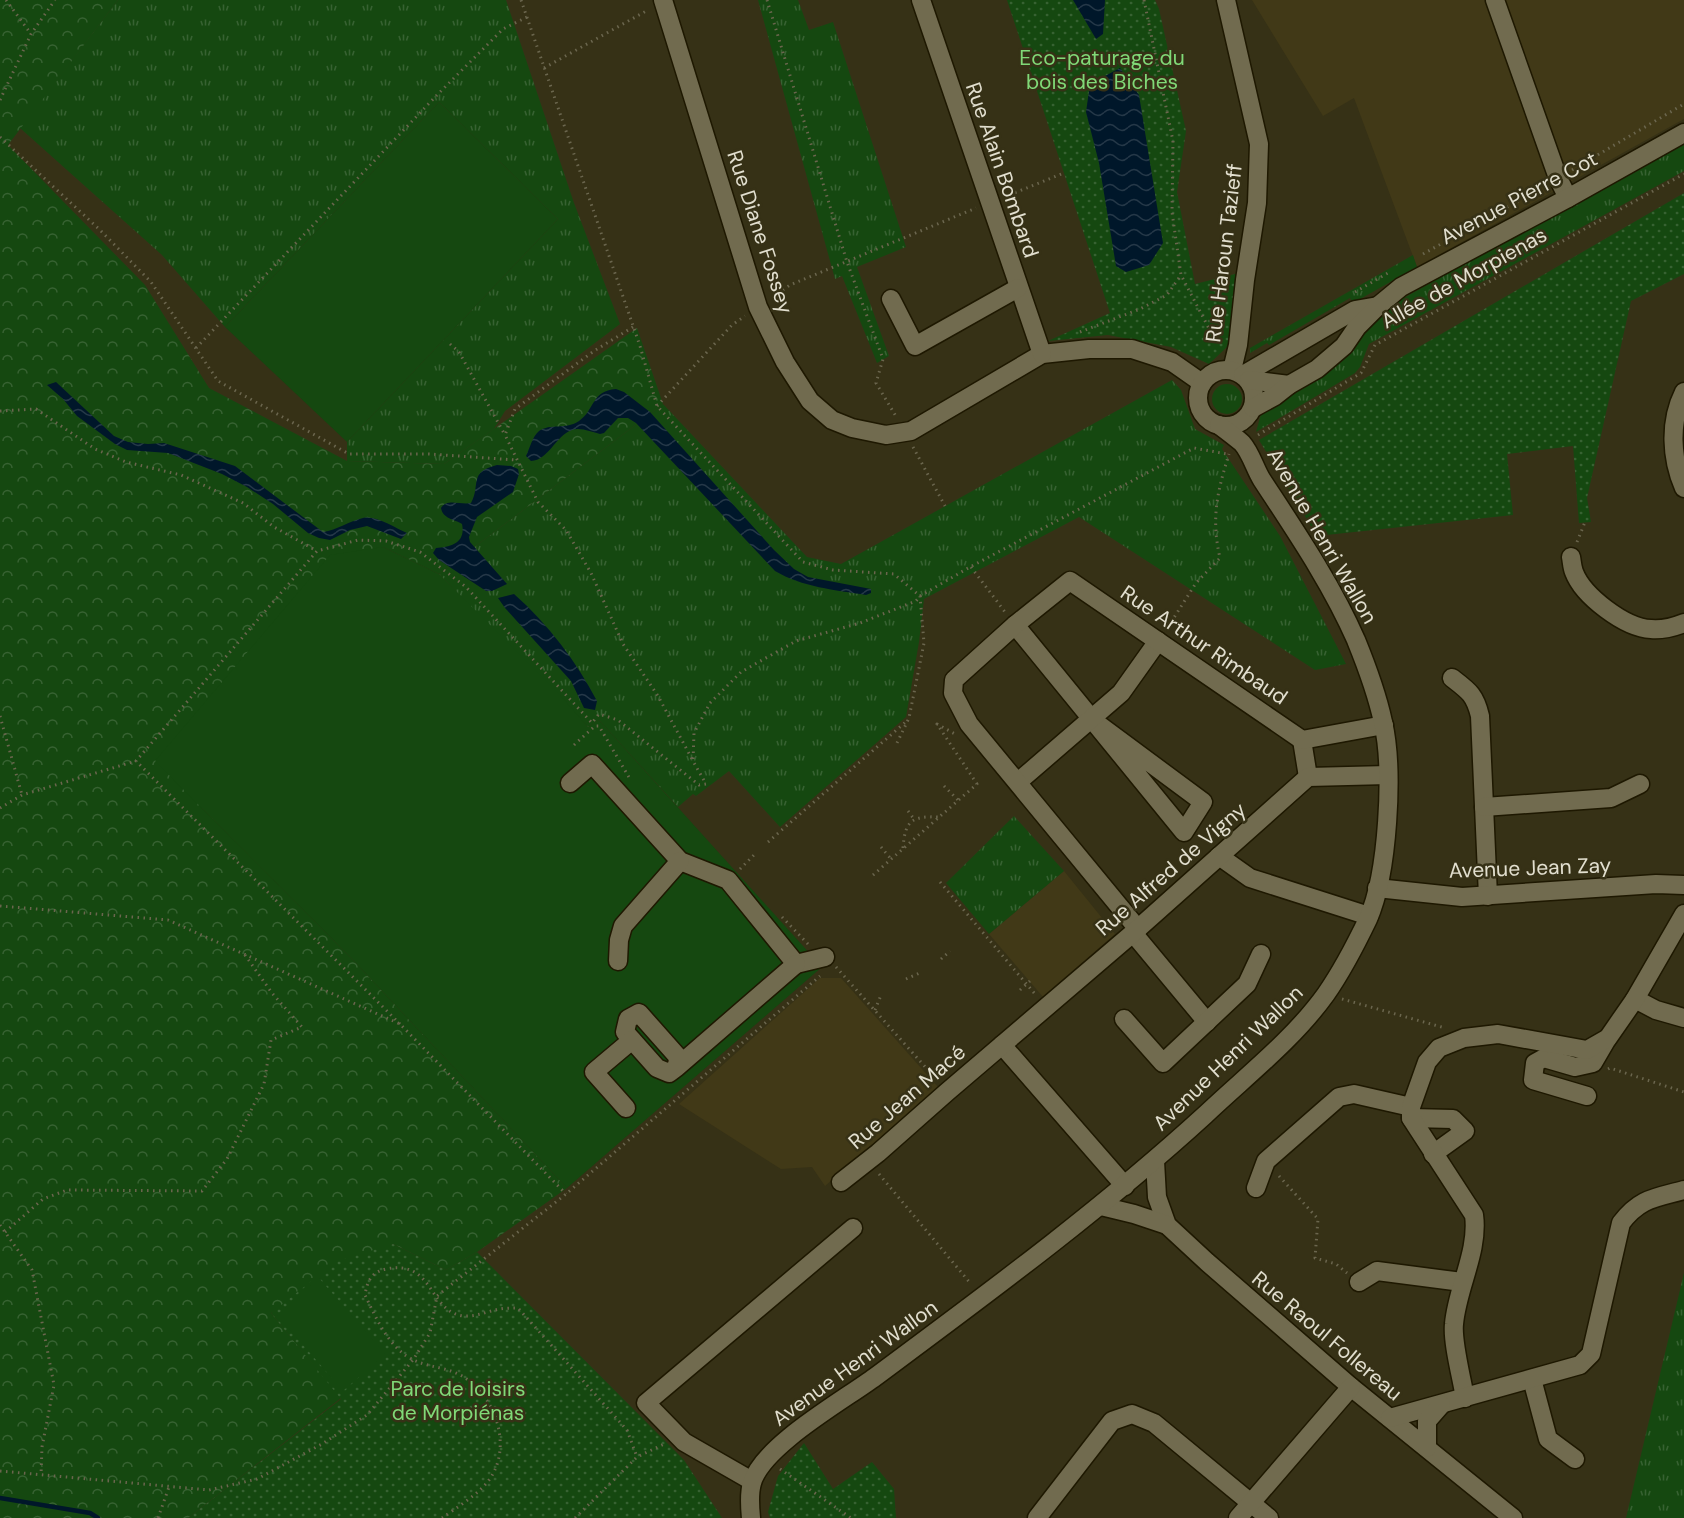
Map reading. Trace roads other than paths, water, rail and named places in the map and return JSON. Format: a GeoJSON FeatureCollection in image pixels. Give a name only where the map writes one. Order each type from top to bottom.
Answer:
{"type":"FeatureCollection","features":[{"type":"Feature","properties":{"kind":"street","name":"Rue Alain Bombard"},"geometry":{"type":"LineString","coordinates":[[921,0],[1042,354]]}},
{"type":"Feature","properties":{"kind":"street","name":"Rue Haroun Tazieff"},"geometry":{"type":"LineString","coordinates":[[1226,0],[1259,144],[1257,203],[1238,345],[1241,375]]}},
{"type":"Feature","properties":{"kind":"street"},"geometry":{"type":"LineString","coordinates":[[1495,0],[1558,178],[1568,198]]}},
{"type":"Feature","properties":{"kind":"street","name":"Rue Diane Fossey"},"geometry":{"type":"LineString","coordinates":[[663,1],[758,307],[785,362],[810,401],[832,420],[852,428],[886,435],[911,431],[1042,354],[1089,349],[1132,349],[1173,362],[1202,383]]}},
{"type":"Feature","properties":{"kind":"street","name":"Avenue Pierre Cot"},"geometry":{"type":"LineString","coordinates":[[1250,412],[1326,362],[1344,346],[1357,327],[1378,306],[1401,287],[1684,133]]}},
{"type":"Feature","properties":{"kind":"street"},"geometry":{"type":"LineString","coordinates":[[891,299],[915,346],[1018,288]]}},
{"type":"Feature","properties":{"kind":"street","name":"Avenue Pierre Cot"},"geometry":{"type":"LineString","coordinates":[[1241,375],[1355,310],[1378,306]]}},
{"type":"Feature","properties":{"kind":"street"},"geometry":{"type":"LineString","coordinates":[[1241,375],[1254,393],[1250,412],[1235,425],[1219,425],[1206,418],[1199,405],[1199,390],[1202,383],[1212,374],[1224,370],[1289,385]]}},
{"type":"Feature","properties":{"kind":"street"},"geometry":{"type":"LineString","coordinates":[[1684,392],[1677,405],[1673,436],[1676,463],[1684,488]]}},
{"type":"Feature","properties":{"kind":"street","name":"Avenue Henri Wallon"},"geometry":{"type":"LineString","coordinates":[[1237,450],[1250,412]]}},
{"type":"Feature","properties":{"kind":"street","name":"Avenue Henri Wallon"},"geometry":{"type":"LineString","coordinates":[[752,1481],[766,1460],[786,1440],[872,1380],[982,1297],[1101,1206],[1155,1161],[1292,1035],[1325,994],[1345,963],[1369,916],[1386,840],[1388,775],[1384,725],[1368,668],[1345,615],[1316,562],[1257,472],[1219,425]]}},
{"type":"Feature","properties":{"kind":"street"},"geometry":{"type":"LineString","coordinates":[[1571,557],[1580,583],[1616,616],[1635,626],[1651,629],[1673,627],[1684,623]]}},
{"type":"Feature","properties":{"kind":"street","name":"Rue Arthur Rimbaud"},"geometry":{"type":"LineString","coordinates":[[1015,625],[1070,581],[1302,740]]}},
{"type":"Feature","properties":{"kind":"street"},"geometry":{"type":"LineString","coordinates":[[1091,719],[1203,802],[1184,832],[1112,745],[1015,625],[954,680],[953,693],[969,724],[1018,782],[1207,1022]]}},
{"type":"Feature","properties":{"kind":"street"},"geometry":{"type":"LineString","coordinates":[[1018,782],[1121,693],[1158,641]]}},
{"type":"Feature","properties":{"kind":"street"},"geometry":{"type":"LineString","coordinates":[[1452,678],[1468,690],[1476,700],[1480,716],[1488,896]]}},
{"type":"Feature","properties":{"kind":"street"},"geometry":{"type":"LineString","coordinates":[[1384,725],[1302,740],[1308,777],[1388,775]]}},
{"type":"Feature","properties":{"kind":"street"},"geometry":{"type":"LineString","coordinates":[[570,783],[592,764],[680,861],[728,880],[796,964]]}},
{"type":"Feature","properties":{"kind":"street","name":"Rue Alfred de Vigny"},"geometry":{"type":"LineString","coordinates":[[1002,1045],[1135,931],[1308,777]]}},
{"type":"Feature","properties":{"kind":"street"},"geometry":{"type":"LineString","coordinates":[[1484,807],[1611,798],[1640,784]]}},
{"type":"Feature","properties":{"kind":"street"},"geometry":{"type":"LineString","coordinates":[[1219,856],[1250,878],[1369,916]]}},
{"type":"Feature","properties":{"kind":"street"},"geometry":{"type":"LineString","coordinates":[[618,961],[619,939],[623,926],[680,861]]}},
{"type":"Feature","properties":{"kind":"street","name":"Avenue Jean Zay"},"geometry":{"type":"LineString","coordinates":[[1377,888],[1461,897],[1684,885]]}},
{"type":"Feature","properties":{"kind":"street"},"geometry":{"type":"LineString","coordinates":[[1587,1096],[1533,1080],[1535,1063],[1544,1058],[1575,1067],[1593,1063],[1635,999],[1684,914]]}},
{"type":"Feature","properties":{"kind":"street"},"geometry":{"type":"LineString","coordinates":[[1124,1019],[1163,1063],[1247,984],[1261,954]]}},
{"type":"Feature","properties":{"kind":"street"},"geometry":{"type":"LineString","coordinates":[[677,1067],[678,1057],[639,1013],[628,1019],[625,1032],[657,1068],[669,1073],[677,1067],[796,964],[825,957]]}},
{"type":"Feature","properties":{"kind":"street"},"geometry":{"type":"LineString","coordinates":[[1635,999],[1656,1010],[1684,1018]]}},
{"type":"Feature","properties":{"kind":"street"},"geometry":{"type":"LineString","coordinates":[[1465,1398],[1454,1326],[1462,1282],[1476,1232],[1474,1215],[1432,1154],[1411,1112],[1427,1062],[1439,1048],[1464,1038],[1498,1034],[1587,1050],[1608,1038]]}},
{"type":"Feature","properties":{"kind":"street"},"geometry":{"type":"LineString","coordinates":[[626,1108],[594,1072],[632,1040]]}},
{"type":"Feature","properties":{"kind":"street"},"geometry":{"type":"LineString","coordinates":[[1002,1045],[1125,1186]]}},
{"type":"Feature","properties":{"kind":"street","name":"Rue Jean Macé"},"geometry":{"type":"LineString","coordinates":[[841,1182],[1002,1045]]}},
{"type":"Feature","properties":{"kind":"street"},"geometry":{"type":"LineString","coordinates":[[1256,1188],[1266,1161],[1339,1097],[1354,1094],[1411,1112],[1453,1119],[1465,1131],[1432,1154]]}},
{"type":"Feature","properties":{"kind":"street","name":"Rue Raoul Follereau"},"geometry":{"type":"LineString","coordinates":[[1155,1161],[1157,1197],[1167,1225],[1207,1263],[1351,1387],[1513,1518]]}},
{"type":"Feature","properties":{"kind":"street"},"geometry":{"type":"LineString","coordinates":[[1390,1418],[1580,1365],[1591,1354],[1621,1223],[1632,1209],[1647,1200],[1684,1190]]}},
{"type":"Feature","properties":{"kind":"street"},"geometry":{"type":"LineString","coordinates":[[1101,1206],[1167,1225]]}},
{"type":"Feature","properties":{"kind":"street"},"geometry":{"type":"LineString","coordinates":[[750,1517],[752,1481],[684,1442],[646,1403],[853,1228]]}},
{"type":"Feature","properties":{"kind":"street"},"geometry":{"type":"LineString","coordinates":[[1359,1282],[1377,1271],[1462,1282]]}},
{"type":"Feature","properties":{"kind":"street"},"geometry":{"type":"LineString","coordinates":[[1532,1379],[1548,1439],[1575,1458]]}},
{"type":"Feature","properties":{"kind":"street"},"geometry":{"type":"LineString","coordinates":[[1238,1518],[1351,1387]]}},
{"type":"Feature","properties":{"kind":"street"},"geometry":{"type":"LineString","coordinates":[[1426,1448],[1427,1421],[1440,1405]]}},
{"type":"Feature","properties":{"kind":"street"},"geometry":{"type":"LineString","coordinates":[[1037,1518],[1112,1421],[1132,1414],[1154,1423],[1269,1518]]}},
{"type":"Feature","properties":{"kind":"water"},"geometry":{"type":"Polygon","coordinates":[[[1073,0],[1105,0],[1103,34],[1096,39],[1073,0]]]}},
{"type":"Feature","properties":{"kind":"water"},"geometry":{"type":"Polygon","coordinates":[[[1120,68],[1139,95],[1163,243],[1149,265],[1126,272],[1116,266],[1099,163],[1086,112],[1090,84],[1120,68]]]}},
{"type":"Feature","properties":{"kind":"water"},"geometry":{"type":"Polygon","coordinates":[[[56,382],[114,436],[128,442],[164,443],[235,466],[323,532],[358,519],[368,518],[379,520],[407,533],[401,539],[367,526],[350,530],[330,540],[319,538],[308,533],[273,504],[222,474],[168,453],[127,450],[115,444],[77,416],[47,385],[56,382]]]}},
{"type":"Feature","properties":{"kind":"water"},"geometry":{"type":"Polygon","coordinates":[[[616,389],[624,392],[650,412],[774,550],[794,569],[808,577],[871,589],[871,593],[866,595],[819,587],[796,581],[775,571],[636,423],[628,418],[618,418],[604,433],[600,434],[582,429],[572,430],[561,437],[543,457],[531,461],[526,456],[539,431],[548,427],[574,424],[584,417],[602,393],[616,389]]]}},
{"type":"Feature","properties":{"kind":"water"},"geometry":{"type":"Polygon","coordinates":[[[497,465],[511,466],[518,469],[519,474],[513,492],[477,517],[469,537],[470,542],[507,584],[492,591],[486,591],[439,560],[433,553],[436,548],[456,543],[462,536],[462,524],[446,517],[441,508],[447,503],[471,503],[479,475],[482,471],[497,465]]]}},
{"type":"Feature","properties":{"kind":"water"},"geometry":{"type":"Polygon","coordinates":[[[514,594],[539,618],[571,658],[597,701],[595,710],[584,708],[571,681],[498,598],[514,594]]]}},
{"type":"Feature","properties":{"kind":"waterway"},"geometry":{"type":"LineString","coordinates":[[0,1498],[90,1513],[98,1518]]}},
{"type":"Feature","properties":{"kind":"park label","name":"Eco-paturage du bois des Biches"},"geometry":{"type":"Point","coordinates":[1102,70]}},
{"type":"Feature","properties":{"kind":"park label","name":"Parc de loisirs de Morpiénas"},"geometry":{"type":"Point","coordinates":[458,1401]}}]}
